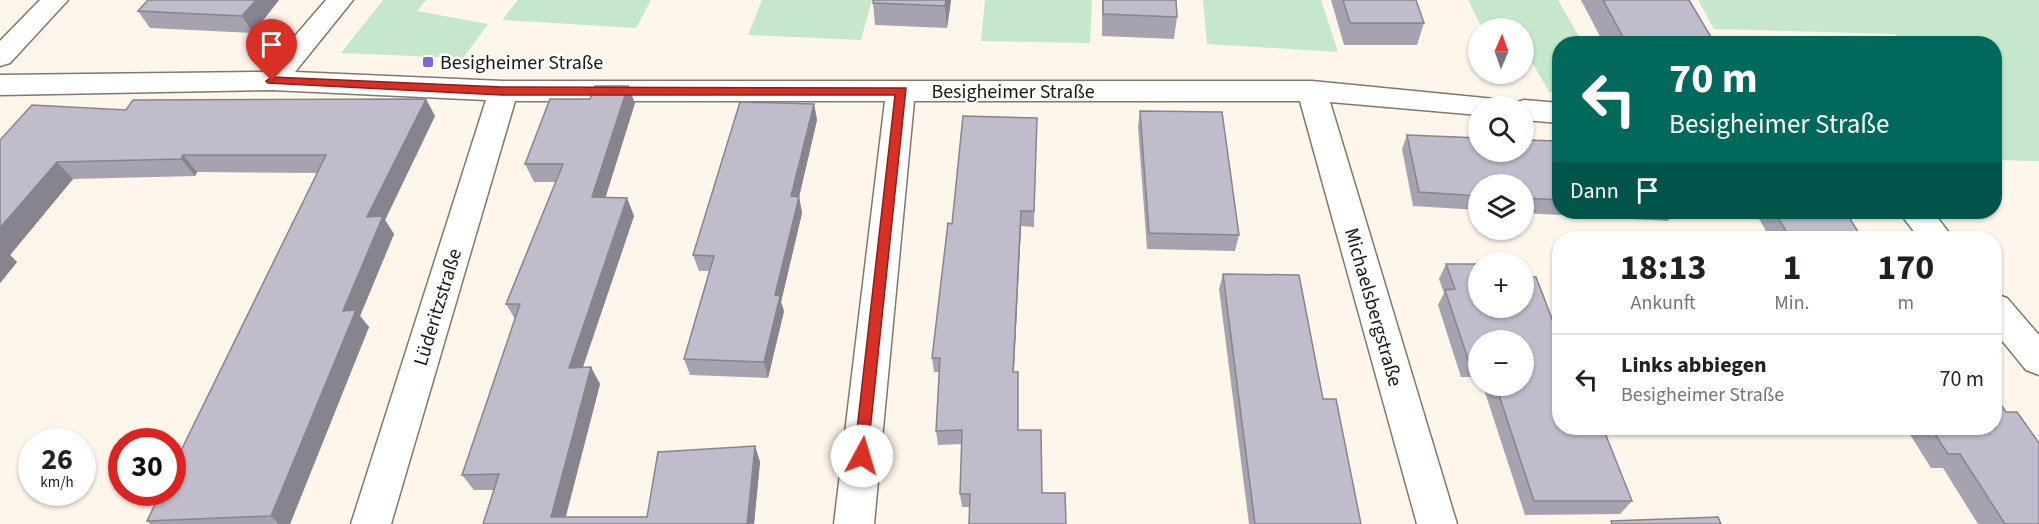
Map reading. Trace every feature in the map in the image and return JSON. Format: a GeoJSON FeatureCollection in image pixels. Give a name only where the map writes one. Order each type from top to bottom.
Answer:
{"type":"FeatureCollection","features":[{"type":"Feature","properties":{"kind":"street"},"geometry":{"type":"LineString","coordinates":[[0,57],[55,0]]}},
{"type":"Feature","properties":{"kind":"street"},"geometry":{"type":"LineString","coordinates":[[272,81],[340,0]]}},
{"type":"Feature","properties":{"kind":"street","name":"Besigheimer Straße"},"geometry":{"type":"LineString","coordinates":[[0,84],[272,81],[502,91],[1312,91],[1468,105]]}},
{"type":"Feature","properties":{"kind":"street","name":"Lüderitzstraße"},"geometry":{"type":"LineString","coordinates":[[371,524],[502,91]]}},
{"type":"Feature","properties":{"kind":"street"},"geometry":{"type":"LineString","coordinates":[[854,524],[902,91]]}},
{"type":"Feature","properties":{"kind":"street","name":"Michaelsbergstraße"},"geometry":{"type":"LineString","coordinates":[[1312,91],[1437,524]]}},
{"type":"Feature","properties":{"kind":"street"},"geometry":{"type":"LineString","coordinates":[[1534,111],[1552,112]]}},
{"type":"Feature","properties":{"kind":"street"},"geometry":{"type":"LineString","coordinates":[[1921,219],[1931,231]]}},
{"type":"Feature","properties":{"kind":"street"},"geometry":{"type":"LineString","coordinates":[[2002,316],[2039,360]]}},
{"type":"Feature","properties":{"kind":"green space"},"geometry":{"type":"Polygon","coordinates":[[[383,0],[426,0],[417,11],[488,24],[463,58],[341,53],[383,0]]]}},
{"type":"Feature","properties":{"kind":"green space"},"geometry":{"type":"Polygon","coordinates":[[[518,0],[651,0],[636,28],[502,20],[518,0]]]}},
{"type":"Feature","properties":{"kind":"green space"},"geometry":{"type":"Polygon","coordinates":[[[762,0],[872,0],[861,40],[748,35],[762,0]]]}},
{"type":"Feature","properties":{"kind":"green space"},"geometry":{"type":"Polygon","coordinates":[[[985,0],[1092,0],[1090,43],[981,41],[985,0]]]}},
{"type":"Feature","properties":{"kind":"green space"},"geometry":{"type":"Polygon","coordinates":[[[1203,0],[1321,0],[1338,52],[1207,44],[1203,0]]]}},
{"type":"Feature","properties":{"kind":"green space"},"geometry":{"type":"Polygon","coordinates":[[[1468,0],[1558,0],[1579,36],[1552,36],[1552,92],[1549,92],[1534,66],[1534,18],[1477,18],[1468,0]]]}},
{"type":"Feature","properties":{"kind":"green space"},"geometry":{"type":"Polygon","coordinates":[[[1698,0],[2039,0],[2039,161],[2002,160],[2002,36],[1896,36],[1895,34],[1714,29],[1698,0]]]}},
{"type":"Feature","properties":{"kind":"building"},"geometry":{"type":"Polygon","coordinates":[[[148,0],[256,0],[242,16],[138,11],[148,0]]]}},
{"type":"Feature","properties":{"kind":"building"},"geometry":{"type":"Polygon","coordinates":[[[873,0],[946,0],[945,6],[873,3],[873,0]]]}},
{"type":"Feature","properties":{"kind":"building"},"geometry":{"type":"Polygon","coordinates":[[[1103,0],[1176,0],[1177,17],[1103,14],[1103,0]]]}},
{"type":"Feature","properties":{"kind":"building"},"geometry":{"type":"Polygon","coordinates":[[[1343,0],[1416,0],[1424,23],[1350,23],[1343,0]]]}},
{"type":"Feature","properties":{"kind":"building"},"geometry":{"type":"Polygon","coordinates":[[[1603,0],[1689,0],[1710,36],[1622,36],[1603,0]]]}},
{"type":"Feature","properties":{"kind":"building"},"geometry":{"type":"Polygon","coordinates":[[[595,86],[628,86],[592,197],[627,198],[569,368],[591,367],[551,517],[647,517],[658,452],[755,446],[747,524],[483,524],[499,474],[462,475],[520,304],[506,304],[563,164],[525,164],[550,99],[590,99],[595,86]]]}},
{"type":"Feature","properties":{"kind":"building"},"geometry":{"type":"Polygon","coordinates":[[[426,99],[367,217],[383,216],[343,311],[356,310],[271,516],[147,521],[154,506],[186,506],[186,440],[326,155],[183,155],[181,159],[57,162],[0,228],[0,140],[32,105],[126,110],[133,100],[426,99]]]}},
{"type":"Feature","properties":{"kind":"building"},"geometry":{"type":"Polygon","coordinates":[[[740,102],[814,104],[791,196],[799,197],[775,295],[780,296],[764,362],[684,359],[714,256],[693,255],[740,102]]]}},
{"type":"Feature","properties":{"kind":"building"},"geometry":{"type":"Polygon","coordinates":[[[1140,111],[1222,112],[1239,235],[1149,233],[1140,111]]]}},
{"type":"Feature","properties":{"kind":"building"},"geometry":{"type":"Polygon","coordinates":[[[963,116],[1037,118],[1034,211],[1021,211],[1013,372],[1018,372],[1018,430],[1041,430],[1042,493],[1065,493],[1066,524],[969,524],[970,494],[960,494],[962,430],[936,431],[940,358],[932,358],[948,223],[952,224],[963,116]]]}},
{"type":"Feature","properties":{"kind":"building"},"geometry":{"type":"Polygon","coordinates":[[[1407,135],[1468,138],[1468,162],[1534,162],[1534,140],[1552,141],[1552,200],[1534,199],[1534,174],[1468,174],[1468,195],[1419,192],[1407,135]]]}},
{"type":"Feature","properties":{"kind":"building"},"geometry":{"type":"Polygon","coordinates":[[[1779,219],[1850,219],[1857,231],[1786,231],[1779,219]]]}},
{"type":"Feature","properties":{"kind":"building"},"geometry":{"type":"Polygon","coordinates":[[[1446,264],[1468,264],[1468,318],[1534,318],[1534,277],[1536,277],[1552,319],[1552,435],[1606,435],[1632,501],[1534,501],[1499,396],[1534,396],[1534,330],[1468,330],[1468,359],[1445,290],[1455,289],[1446,264]]]}},
{"type":"Feature","properties":{"kind":"building"},"geometry":{"type":"Polygon","coordinates":[[[1223,274],[1299,275],[1323,399],[1336,399],[1361,524],[1255,524],[1223,274]]]}},
{"type":"Feature","properties":{"kind":"building"},"geometry":{"type":"Polygon","coordinates":[[[2002,406],[2006,412],[2017,412],[2039,443],[2039,524],[2005,524],[1960,454],[1948,454],[1936,435],[2002,435],[2002,406]]]}},
{"type":"Feature","properties":{"kind":"building"},"geometry":{"type":"Polygon","coordinates":[[[1718,517],[1721,524],[1612,524],[1611,521],[1718,517]]]}},
{"type":"Feature","properties":{"kind":"place","name":"Besigheimer Straße"},"geometry":{"type":"Point","coordinates":[428,62]}},
{"type":"Feature","properties":{"kind":"route"},"geometry":{"type":"LineString","coordinates":[[272,81],[502,91],[902,91],[862,456]]}}]}
